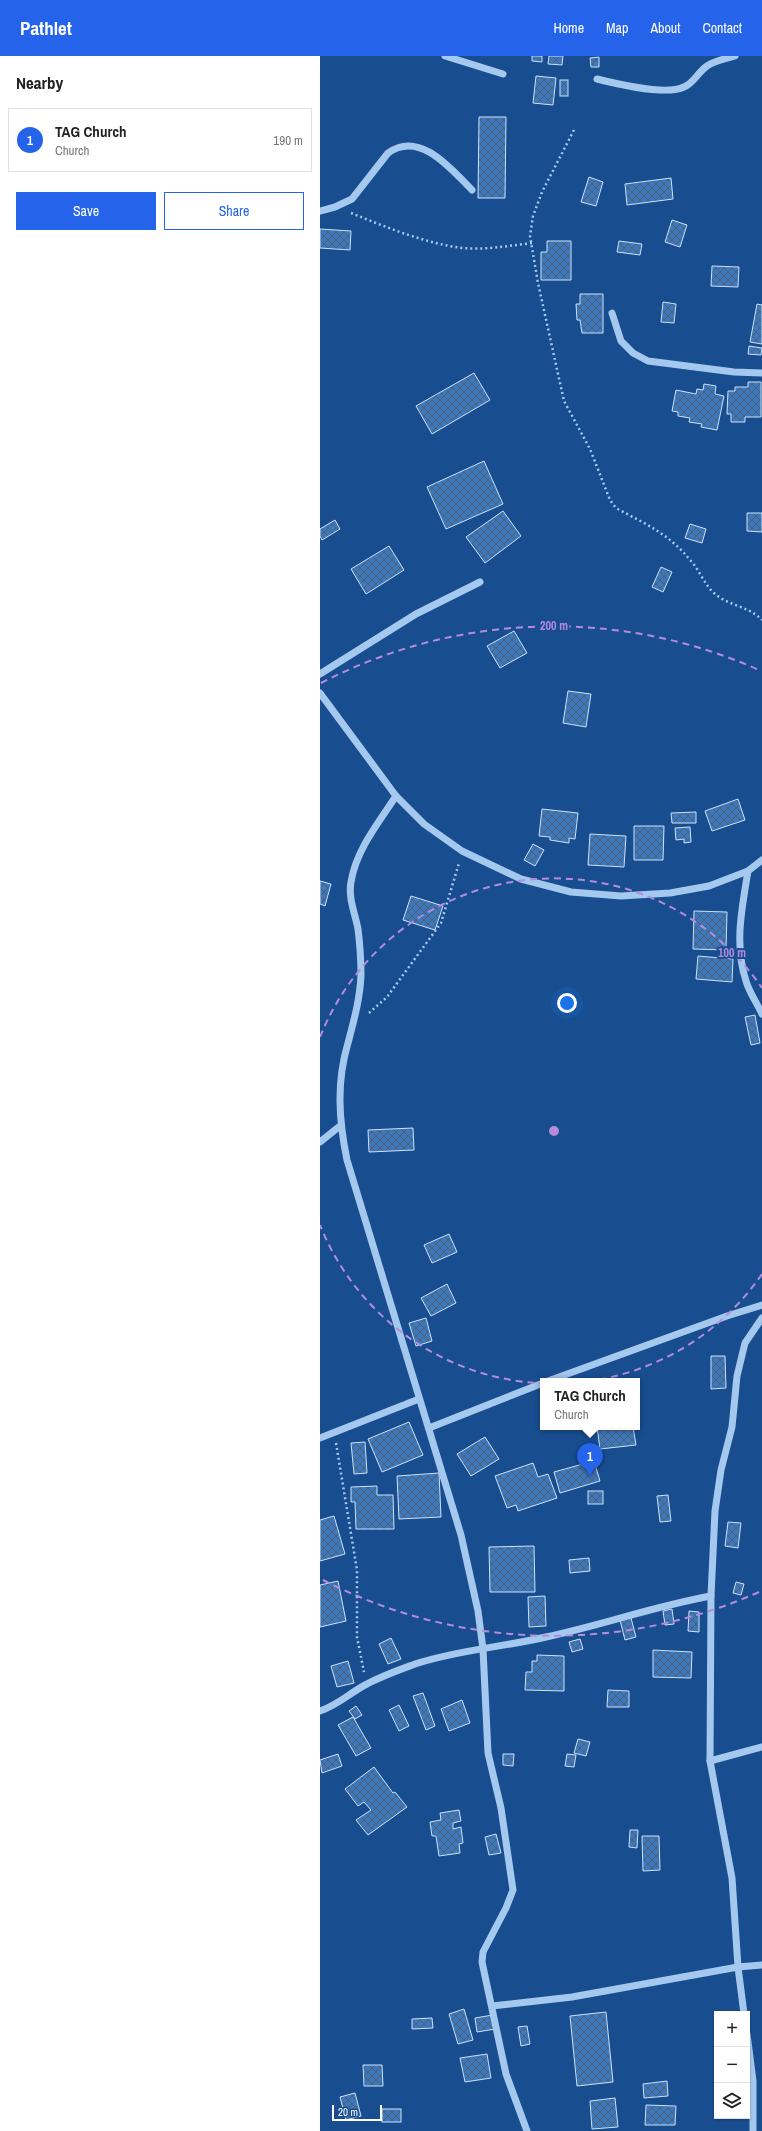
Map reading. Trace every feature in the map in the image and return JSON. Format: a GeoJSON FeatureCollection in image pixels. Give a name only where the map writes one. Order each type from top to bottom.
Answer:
{"type":"FeatureCollection","features":[{"type":"Feature","properties":{"kind":"street"},"geometry":{"type":"LineString","coordinates":[[445,56],[503,74]]}},
{"type":"Feature","properties":{"kind":"street"},"geometry":{"type":"LineString","coordinates":[[597,78],[627,87],[683,88],[706,66],[734,56]]}},
{"type":"Feature","properties":{"kind":"street"},"geometry":{"type":"LineString","coordinates":[[320,211],[336,208],[352,198],[388,153],[395,148],[406,146],[420,146],[472,190]]}},
{"type":"Feature","properties":{"kind":"street"},"geometry":{"type":"LineString","coordinates":[[612,313],[620,341],[633,353],[648,361],[734,372],[762,373]]}},
{"type":"Feature","properties":{"kind":"street"},"geometry":{"type":"LineString","coordinates":[[320,674],[416,614],[480,582]]}},
{"type":"Feature","properties":{"kind":"street"},"geometry":{"type":"LineString","coordinates":[[320,693],[396,796],[424,824],[462,851],[521,879],[571,892],[620,896],[670,893],[709,886],[748,871],[762,860]]}},
{"type":"Feature","properties":{"kind":"street"},"geometry":{"type":"LineString","coordinates":[[396,796],[359,853],[351,882],[351,903],[358,928],[361,952],[360,999],[354,1027],[348,1044],[342,1079],[339,1106],[340,1126],[347,1160],[429,1428],[469,1565],[483,1649],[488,1753],[501,1808],[513,1890],[506,1908],[483,1952],[482,1962],[506,2074],[527,2131]]}},
{"type":"Feature","properties":{"kind":"street"},"geometry":{"type":"LineString","coordinates":[[748,871],[739,926],[740,954],[746,981],[762,1014]]}},
{"type":"Feature","properties":{"kind":"street"},"geometry":{"type":"LineString","coordinates":[[320,1142],[340,1126]]}},
{"type":"Feature","properties":{"kind":"street"},"geometry":{"type":"LineString","coordinates":[[556,1378],[727,1316],[762,1305]]}},
{"type":"Feature","properties":{"kind":"street"},"geometry":{"type":"LineString","coordinates":[[744,2011],[738,1967],[732,1878],[710,1761],[711,1596],[715,1511],[721,1470],[732,1427],[737,1376],[746,1343],[762,1318]]}},
{"type":"Feature","properties":{"kind":"street"},"geometry":{"type":"LineString","coordinates":[[429,1428],[540,1384]]}},
{"type":"Feature","properties":{"kind":"street"},"geometry":{"type":"LineString","coordinates":[[320,1438],[419,1399]]}},
{"type":"Feature","properties":{"kind":"street"},"geometry":{"type":"LineString","coordinates":[[320,1711],[330,1707],[367,1684],[434,1659],[586,1628],[680,1602],[711,1596]]}},
{"type":"Feature","properties":{"kind":"street"},"geometry":{"type":"LineString","coordinates":[[710,1761],[762,1747]]}},
{"type":"Feature","properties":{"kind":"street"},"geometry":{"type":"LineString","coordinates":[[492,2006],[572,1997],[738,1967],[762,1965]]}},
{"type":"Feature","properties":{"kind":"street"},"geometry":{"type":"LineString","coordinates":[[749,2047],[753,2081],[753,2131]]}},
{"type":"Feature","properties":{"kind":"path"},"geometry":{"type":"LineString","coordinates":[[574,130],[537,204],[533,216],[532,243],[538,283],[564,401],[590,449],[610,500],[616,508],[669,537],[692,562],[715,594],[728,602],[755,612],[762,620]]}},
{"type":"Feature","properties":{"kind":"path"},"geometry":{"type":"LineString","coordinates":[[336,208],[416,237],[462,248],[484,248],[532,243]]}},
{"type":"Feature","properties":{"kind":"path"},"geometry":{"type":"LineString","coordinates":[[354,1027],[387,997],[441,923],[462,851]]}},
{"type":"Feature","properties":{"kind":"path"},"geometry":{"type":"LineString","coordinates":[[334,1432],[357,1570],[357,1636],[367,1684]]}},
{"type":"Feature","properties":{"kind":"building"},"geometry":{"type":"Polygon","coordinates":[[[532,56],[542,56],[542,62],[532,61],[532,56]]]}},
{"type":"Feature","properties":{"kind":"building"},"geometry":{"type":"Polygon","coordinates":[[[549,56],[563,56],[562,65],[548,64],[549,56]]]}},
{"type":"Feature","properties":{"kind":"building"},"geometry":{"type":"Polygon","coordinates":[[[599,57],[599,67],[591,67],[590,58],[599,57]]]}},
{"type":"Feature","properties":{"kind":"building"},"geometry":{"type":"Polygon","coordinates":[[[536,76],[556,78],[553,105],[533,103],[536,76]]]}},
{"type":"Feature","properties":{"kind":"building"},"geometry":{"type":"Polygon","coordinates":[[[560,80],[568,80],[568,96],[560,96],[560,80]]]}},
{"type":"Feature","properties":{"kind":"building"},"geometry":{"type":"Polygon","coordinates":[[[479,117],[506,117],[505,198],[478,198],[479,117]]]}},
{"type":"Feature","properties":{"kind":"building"},"geometry":{"type":"Polygon","coordinates":[[[589,177],[603,182],[596,206],[581,202],[589,177]]]}},
{"type":"Feature","properties":{"kind":"building"},"geometry":{"type":"Polygon","coordinates":[[[671,178],[673,199],[627,205],[625,184],[671,178]]]}},
{"type":"Feature","properties":{"kind":"building"},"geometry":{"type":"Polygon","coordinates":[[[672,220],[687,225],[680,247],[665,242],[672,220]]]}},
{"type":"Feature","properties":{"kind":"building"},"geometry":{"type":"Polygon","coordinates":[[[320,229],[351,231],[350,250],[320,248],[320,229]]]}},
{"type":"Feature","properties":{"kind":"building"},"geometry":{"type":"Polygon","coordinates":[[[547,241],[571,241],[571,280],[541,280],[541,252],[547,252],[547,241]]]}},
{"type":"Feature","properties":{"kind":"building"},"geometry":{"type":"Polygon","coordinates":[[[619,241],[642,244],[640,255],[617,252],[619,241]]]}},
{"type":"Feature","properties":{"kind":"building"},"geometry":{"type":"Polygon","coordinates":[[[712,266],[739,267],[738,287],[711,286],[712,266]]]}},
{"type":"Feature","properties":{"kind":"building"},"geometry":{"type":"Polygon","coordinates":[[[580,294],[603,294],[603,333],[582,333],[580,320],[577,320],[576,304],[580,304],[580,294]]]}},
{"type":"Feature","properties":{"kind":"building"},"geometry":{"type":"Polygon","coordinates":[[[663,302],[676,304],[674,323],[661,322],[663,302]]]}},
{"type":"Feature","properties":{"kind":"building"},"geometry":{"type":"Polygon","coordinates":[[[757,304],[762,305],[762,344],[750,342],[757,304]]]}},
{"type":"Feature","properties":{"kind":"building"},"geometry":{"type":"Polygon","coordinates":[[[749,346],[762,348],[761,355],[748,354],[749,346]]]}},
{"type":"Feature","properties":{"kind":"building"},"geometry":{"type":"Polygon","coordinates":[[[474,373],[490,400],[432,434],[416,406],[474,373]]]}},
{"type":"Feature","properties":{"kind":"building"},"geometry":{"type":"Polygon","coordinates":[[[748,382],[761,382],[761,417],[745,417],[745,422],[731,422],[731,414],[727,414],[728,391],[735,391],[735,387],[748,387],[748,382]]]}},
{"type":"Feature","properties":{"kind":"building"},"geometry":{"type":"Polygon","coordinates":[[[704,384],[716,386],[715,394],[724,396],[717,430],[701,427],[702,424],[689,422],[690,418],[678,416],[678,412],[672,411],[676,390],[696,394],[697,389],[703,390],[704,384]]]}},
{"type":"Feature","properties":{"kind":"building"},"geometry":{"type":"Polygon","coordinates":[[[484,461],[503,504],[446,529],[427,487],[484,461]]]}},
{"type":"Feature","properties":{"kind":"building"},"geometry":{"type":"Polygon","coordinates":[[[503,511],[521,536],[485,563],[466,537],[503,511]]]}},
{"type":"Feature","properties":{"kind":"building"},"geometry":{"type":"Polygon","coordinates":[[[747,513],[762,513],[762,532],[747,531],[747,513]]]}},
{"type":"Feature","properties":{"kind":"building"},"geometry":{"type":"Polygon","coordinates":[[[335,520],[340,529],[322,540],[320,536],[320,529],[335,520]]]}},
{"type":"Feature","properties":{"kind":"building"},"geometry":{"type":"Polygon","coordinates":[[[690,524],[706,529],[702,543],[685,538],[690,524]]]}},
{"type":"Feature","properties":{"kind":"building"},"geometry":{"type":"Polygon","coordinates":[[[389,546],[404,570],[366,594],[351,569],[389,546]]]}},
{"type":"Feature","properties":{"kind":"building"},"geometry":{"type":"Polygon","coordinates":[[[661,567],[672,572],[663,592],[652,587],[661,567]]]}},
{"type":"Feature","properties":{"kind":"building"},"geometry":{"type":"Polygon","coordinates":[[[514,631],[527,653],[500,668],[487,646],[514,631]]]}},
{"type":"Feature","properties":{"kind":"building"},"geometry":{"type":"Polygon","coordinates":[[[568,691],[591,694],[586,727],[563,723],[568,691]]]}},
{"type":"Feature","properties":{"kind":"building"},"geometry":{"type":"Polygon","coordinates":[[[738,799],[745,820],[712,831],[705,811],[738,799]]]}},
{"type":"Feature","properties":{"kind":"building"},"geometry":{"type":"Polygon","coordinates":[[[542,809],[578,813],[575,839],[569,838],[569,843],[550,840],[550,837],[539,836],[542,809]]]}},
{"type":"Feature","properties":{"kind":"building"},"geometry":{"type":"Polygon","coordinates":[[[696,812],[696,823],[672,823],[671,813],[696,812]]]}},
{"type":"Feature","properties":{"kind":"building"},"geometry":{"type":"Polygon","coordinates":[[[634,826],[664,826],[663,860],[634,860],[634,826]]]}},
{"type":"Feature","properties":{"kind":"building"},"geometry":{"type":"Polygon","coordinates":[[[690,827],[691,842],[684,843],[684,839],[676,840],[675,828],[690,827]]]}},
{"type":"Feature","properties":{"kind":"building"},"geometry":{"type":"Polygon","coordinates":[[[590,834],[626,836],[624,867],[588,865],[590,834]]]}},
{"type":"Feature","properties":{"kind":"building"},"geometry":{"type":"Polygon","coordinates":[[[533,844],[544,850],[535,866],[524,860],[533,844]]]}},
{"type":"Feature","properties":{"kind":"building"},"geometry":{"type":"Polygon","coordinates":[[[320,881],[331,884],[325,906],[320,904],[320,881]]]}},
{"type":"Feature","properties":{"kind":"building"},"geometry":{"type":"Polygon","coordinates":[[[411,896],[443,906],[435,930],[403,920],[411,896]]]}},
{"type":"Feature","properties":{"kind":"building"},"geometry":{"type":"Polygon","coordinates":[[[694,911],[727,912],[726,950],[693,949],[694,911]]]}},
{"type":"Feature","properties":{"kind":"building"},"geometry":{"type":"Polygon","coordinates":[[[698,956],[733,959],[732,982],[696,979],[698,956]]]}},
{"type":"Feature","properties":{"kind":"building"},"geometry":{"type":"Polygon","coordinates":[[[755,1015],[760,1043],[751,1045],[745,1017],[755,1015]]]}},
{"type":"Feature","properties":{"kind":"building"},"geometry":{"type":"Polygon","coordinates":[[[413,1128],[414,1150],[369,1152],[368,1130],[413,1128]]]}},
{"type":"Feature","properties":{"kind":"building"},"geometry":{"type":"Polygon","coordinates":[[[449,1234],[457,1252],[432,1263],[424,1245],[449,1234]]]}},
{"type":"Feature","properties":{"kind":"building"},"geometry":{"type":"Polygon","coordinates":[[[447,1284],[456,1303],[431,1316],[421,1298],[447,1284]]]}},
{"type":"Feature","properties":{"kind":"building"},"geometry":{"type":"Polygon","coordinates":[[[426,1318],[432,1341],[416,1346],[409,1323],[426,1318]]]}},
{"type":"Feature","properties":{"kind":"building"},"geometry":{"type":"Polygon","coordinates":[[[711,1356],[725,1356],[726,1388],[711,1389],[711,1356]]]}},
{"type":"Feature","properties":{"kind":"building"},"geometry":{"type":"Polygon","coordinates":[[[409,1422],[423,1455],[382,1472],[368,1439],[409,1422]]]}},
{"type":"Feature","properties":{"kind":"building"},"geometry":{"type":"Polygon","coordinates":[[[597,1430],[634,1430],[636,1445],[600,1449],[597,1430]]]}},
{"type":"Feature","properties":{"kind":"building"},"geometry":{"type":"Polygon","coordinates":[[[485,1437],[499,1459],[471,1476],[457,1454],[485,1437]]]}},
{"type":"Feature","properties":{"kind":"building"},"geometry":{"type":"Polygon","coordinates":[[[365,1442],[367,1473],[354,1474],[351,1443],[365,1442]]]}},
{"type":"Feature","properties":{"kind":"building"},"geometry":{"type":"Polygon","coordinates":[[[594,1461],[600,1481],[560,1493],[554,1472],[594,1461]]]}},
{"type":"Feature","properties":{"kind":"building"},"geometry":{"type":"Polygon","coordinates":[[[533,1463],[538,1477],[548,1474],[557,1498],[518,1511],[516,1505],[507,1508],[495,1476],[533,1463]]]}},
{"type":"Feature","properties":{"kind":"building"},"geometry":{"type":"Polygon","coordinates":[[[439,1473],[441,1517],[399,1519],[397,1476],[439,1473]]]}},
{"type":"Feature","properties":{"kind":"building"},"geometry":{"type":"Polygon","coordinates":[[[377,1486],[377,1495],[393,1495],[394,1529],[356,1529],[355,1502],[351,1502],[351,1487],[377,1486]]]}},
{"type":"Feature","properties":{"kind":"building"},"geometry":{"type":"Polygon","coordinates":[[[588,1491],[603,1491],[603,1504],[588,1504],[588,1491]]]}},
{"type":"Feature","properties":{"kind":"building"},"geometry":{"type":"Polygon","coordinates":[[[668,1495],[671,1521],[660,1522],[657,1496],[668,1495]]]}},
{"type":"Feature","properties":{"kind":"building"},"geometry":{"type":"Polygon","coordinates":[[[334,1516],[345,1554],[320,1561],[320,1520],[334,1516]]]}},
{"type":"Feature","properties":{"kind":"building"},"geometry":{"type":"Polygon","coordinates":[[[728,1522],[741,1523],[738,1548],[725,1546],[728,1522]]]}},
{"type":"Feature","properties":{"kind":"building"},"geometry":{"type":"Polygon","coordinates":[[[534,1546],[535,1592],[490,1592],[489,1547],[534,1546]]]}},
{"type":"Feature","properties":{"kind":"building"},"geometry":{"type":"Polygon","coordinates":[[[589,1558],[590,1571],[570,1573],[569,1560],[589,1558]]]}},
{"type":"Feature","properties":{"kind":"building"},"geometry":{"type":"Polygon","coordinates":[[[338,1581],[346,1621],[320,1627],[320,1585],[338,1581]]]}},
{"type":"Feature","properties":{"kind":"building"},"geometry":{"type":"Polygon","coordinates":[[[736,1582],[744,1584],[741,1595],[733,1593],[736,1582]]]}},
{"type":"Feature","properties":{"kind":"building"},"geometry":{"type":"Polygon","coordinates":[[[545,1596],[546,1626],[529,1627],[528,1597],[545,1596]]]}},
{"type":"Feature","properties":{"kind":"building"},"geometry":{"type":"Polygon","coordinates":[[[672,1609],[674,1624],[665,1625],[663,1611],[672,1609]]]}},
{"type":"Feature","properties":{"kind":"building"},"geometry":{"type":"Polygon","coordinates":[[[689,1611],[699,1612],[699,1632],[688,1631],[689,1611]]]}},
{"type":"Feature","properties":{"kind":"building"},"geometry":{"type":"Polygon","coordinates":[[[631,1618],[636,1637],[625,1640],[620,1620],[631,1618]]]}},
{"type":"Feature","properties":{"kind":"building"},"geometry":{"type":"Polygon","coordinates":[[[391,1638],[401,1659],[388,1664],[379,1644],[391,1638]]]}},
{"type":"Feature","properties":{"kind":"building"},"geometry":{"type":"Polygon","coordinates":[[[580,1639],[583,1649],[572,1652],[569,1642],[580,1639]]]}},
{"type":"Feature","properties":{"kind":"building"},"geometry":{"type":"Polygon","coordinates":[[[653,1650],[692,1652],[691,1678],[653,1677],[653,1650]]]}},
{"type":"Feature","properties":{"kind":"building"},"geometry":{"type":"Polygon","coordinates":[[[537,1655],[564,1656],[564,1691],[525,1690],[526,1672],[532,1672],[532,1661],[537,1661],[537,1655]]]}},
{"type":"Feature","properties":{"kind":"building"},"geometry":{"type":"Polygon","coordinates":[[[348,1661],[354,1683],[337,1687],[331,1666],[348,1661]]]}},
{"type":"Feature","properties":{"kind":"building"},"geometry":{"type":"Polygon","coordinates":[[[608,1690],[629,1691],[629,1707],[607,1707],[608,1690]]]}},
{"type":"Feature","properties":{"kind":"building"},"geometry":{"type":"Polygon","coordinates":[[[423,1693],[435,1726],[426,1730],[413,1696],[423,1693]]]}},
{"type":"Feature","properties":{"kind":"building"},"geometry":{"type":"Polygon","coordinates":[[[462,1700],[470,1723],[449,1731],[441,1709],[462,1700]]]}},
{"type":"Feature","properties":{"kind":"building"},"geometry":{"type":"Polygon","coordinates":[[[399,1705],[409,1726],[399,1731],[389,1710],[399,1705]]]}},
{"type":"Feature","properties":{"kind":"building"},"geometry":{"type":"Polygon","coordinates":[[[356,1706],[362,1715],[355,1719],[349,1711],[356,1706]]]}},
{"type":"Feature","properties":{"kind":"building"},"geometry":{"type":"Polygon","coordinates":[[[353,1717],[371,1748],[356,1756],[338,1725],[353,1717]]]}},
{"type":"Feature","properties":{"kind":"building"},"geometry":{"type":"Polygon","coordinates":[[[578,1739],[590,1742],[586,1756],[574,1753],[578,1739]]]}},
{"type":"Feature","properties":{"kind":"building"},"geometry":{"type":"Polygon","coordinates":[[[338,1754],[342,1766],[322,1773],[320,1760],[338,1754]]]}},
{"type":"Feature","properties":{"kind":"building"},"geometry":{"type":"Polygon","coordinates":[[[503,1754],[514,1754],[513,1766],[503,1765],[503,1754]]]}},
{"type":"Feature","properties":{"kind":"building"},"geometry":{"type":"Polygon","coordinates":[[[567,1754],[576,1755],[574,1767],[565,1766],[567,1754]]]}},
{"type":"Feature","properties":{"kind":"building"},"geometry":{"type":"Polygon","coordinates":[[[374,1767],[393,1793],[395,1792],[407,1807],[368,1835],[356,1820],[371,1810],[364,1802],[358,1806],[345,1789],[374,1767]]]}},
{"type":"Feature","properties":{"kind":"building"},"geometry":{"type":"Polygon","coordinates":[[[459,1810],[461,1821],[453,1823],[453,1829],[461,1827],[463,1843],[459,1844],[460,1853],[439,1856],[436,1836],[432,1836],[430,1822],[441,1820],[440,1813],[459,1810]]]}},
{"type":"Feature","properties":{"kind":"building"},"geometry":{"type":"Polygon","coordinates":[[[630,1830],[638,1830],[637,1848],[629,1847],[630,1830]]]}},
{"type":"Feature","properties":{"kind":"building"},"geometry":{"type":"Polygon","coordinates":[[[496,1834],[501,1853],[489,1855],[485,1837],[496,1834]]]}},
{"type":"Feature","properties":{"kind":"building"},"geometry":{"type":"Polygon","coordinates":[[[642,1836],[659,1836],[660,1870],[643,1871],[642,1836]]]}},
{"type":"Feature","properties":{"kind":"building"},"geometry":{"type":"Polygon","coordinates":[[[464,2009],[473,2040],[458,2044],[449,2014],[464,2009]]]}},
{"type":"Feature","properties":{"kind":"building"},"geometry":{"type":"Polygon","coordinates":[[[606,2012],[613,2082],[577,2086],[570,2016],[606,2012]]]}},
{"type":"Feature","properties":{"kind":"building"},"geometry":{"type":"Polygon","coordinates":[[[493,2015],[495,2029],[477,2032],[475,2018],[493,2015]]]}},
{"type":"Feature","properties":{"kind":"building"},"geometry":{"type":"Polygon","coordinates":[[[432,2018],[433,2028],[412,2029],[412,2019],[432,2018]]]}},
{"type":"Feature","properties":{"kind":"building"},"geometry":{"type":"Polygon","coordinates":[[[527,2026],[530,2044],[521,2046],[518,2027],[527,2026]]]}},
{"type":"Feature","properties":{"kind":"building"},"geometry":{"type":"Polygon","coordinates":[[[487,2054],[491,2078],[465,2082],[460,2058],[487,2054]]]}},
{"type":"Feature","properties":{"kind":"building"},"geometry":{"type":"Polygon","coordinates":[[[363,2065],[382,2065],[383,2086],[364,2086],[363,2065]]]}},
{"type":"Feature","properties":{"kind":"building"},"geometry":{"type":"Polygon","coordinates":[[[667,2081],[668,2096],[644,2098],[643,2084],[667,2081]]]}},
{"type":"Feature","properties":{"kind":"building"},"geometry":{"type":"Polygon","coordinates":[[[355,2093],[361,2116],[346,2120],[340,2097],[355,2093]]]}},
{"type":"Feature","properties":{"kind":"building"},"geometry":{"type":"Polygon","coordinates":[[[615,2098],[618,2127],[592,2129],[590,2101],[615,2098]]]}},
{"type":"Feature","properties":{"kind":"building"},"geometry":{"type":"Polygon","coordinates":[[[646,2105],[676,2106],[675,2125],[645,2125],[646,2105]]]}},
{"type":"Feature","properties":{"kind":"building"},"geometry":{"type":"Polygon","coordinates":[[[382,2109],[401,2109],[401,2122],[382,2122],[382,2109]]]}},
{"type":"Feature","properties":{"kind":"place","name":"TAG Church"},"geometry":{"type":"Point","coordinates":[590,1476]}}]}
